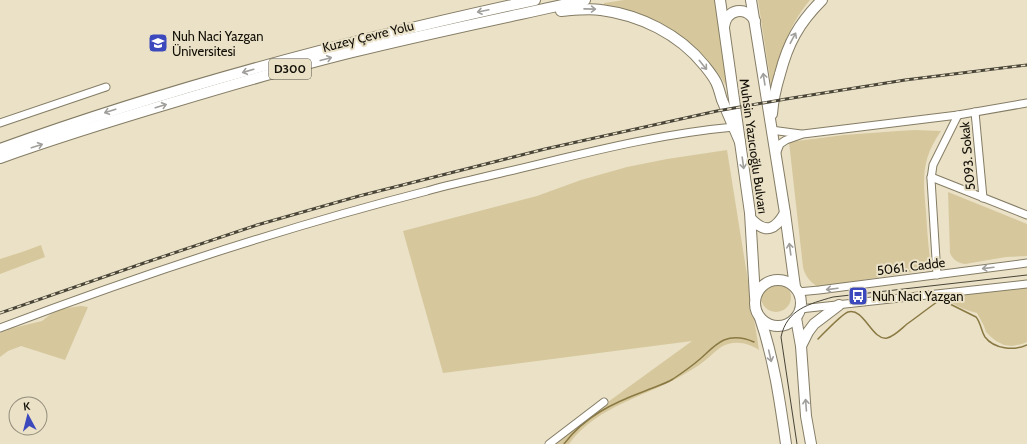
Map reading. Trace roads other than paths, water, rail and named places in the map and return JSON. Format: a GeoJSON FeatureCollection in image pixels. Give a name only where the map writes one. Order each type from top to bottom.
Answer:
{"type":"FeatureCollection","features":[{"type":"Feature","properties":{"kind":"highway","name":"Kuzey Çevre Yolu"},"geometry":{"type":"LineString","coordinates":[[0,149],[115,110],[278,62],[380,36],[535,0]]}},
{"type":"Feature","properties":{"kind":"highway","name":"Kuzey Çevre Yolu"},"geometry":{"type":"LineString","coordinates":[[0,158],[117,119],[352,52],[454,28],[585,0]]}},
{"type":"Feature","properties":{"kind":"highway","name":"Muhsin Yazıcıoğlu Bulvarı"},"geometry":{"type":"LineString","coordinates":[[720,0],[751,219],[755,297]]}},
{"type":"Feature","properties":{"kind":"highway","name":"Muhsin Yazıcıoğlu Bulvarı"},"geometry":{"type":"LineString","coordinates":[[751,0],[797,290]]}},
{"type":"Feature","properties":{"kind":"highway"},"geometry":{"type":"LineString","coordinates":[[771,130],[775,91],[784,58],[790,43],[804,19],[822,0]]}},
{"type":"Feature","properties":{"kind":"highway"},"geometry":{"type":"LineString","coordinates":[[454,28],[577,9],[599,10],[637,19],[666,32],[699,60],[716,82],[740,142]]}},
{"type":"Feature","properties":{"kind":"highway"},"geometry":{"type":"LineString","coordinates":[[724,27],[727,17],[738,11],[748,13],[755,21]]}},
{"type":"Feature","properties":{"kind":"highway"},"geometry":{"type":"LineString","coordinates":[[751,219],[756,225],[769,228],[777,224],[785,213]]}},
{"type":"Feature","properties":{"kind":"highway"},"geometry":{"type":"LineString","coordinates":[[798,314],[787,324],[780,326],[767,324],[757,314],[755,297],[762,286],[775,280],[788,282],[797,290],[801,303],[798,314],[806,416],[811,444]]}},
{"type":"Feature","properties":{"kind":"highway"},"geometry":{"type":"LineString","coordinates":[[801,346],[814,324],[838,305]]}},
{"type":"Feature","properties":{"kind":"highway"},"geometry":{"type":"LineString","coordinates":[[760,318],[776,382],[786,444]]}},
{"type":"Feature","properties":{"kind":"street"},"geometry":{"type":"LineString","coordinates":[[0,123],[106,87]]}},
{"type":"Feature","properties":{"kind":"street"},"geometry":{"type":"LineString","coordinates":[[775,156],[780,144],[786,140],[803,134],[958,115],[1027,103]]}},
{"type":"Feature","properties":{"kind":"street","name":"5093. Sokak"},"geometry":{"type":"LineString","coordinates":[[975,112],[983,198]]}},
{"type":"Feature","properties":{"kind":"street"},"geometry":{"type":"LineString","coordinates":[[936,275],[930,186],[931,178],[936,159],[958,115]]}},
{"type":"Feature","properties":{"kind":"street"},"geometry":{"type":"LineString","coordinates":[[0,328],[152,273],[265,236],[353,210],[429,190],[574,156],[682,133],[734,127]]}},
{"type":"Feature","properties":{"kind":"street"},"geometry":{"type":"LineString","coordinates":[[771,130],[803,134]]}},
{"type":"Feature","properties":{"kind":"street"},"geometry":{"type":"LineString","coordinates":[[931,178],[1027,215]]}},
{"type":"Feature","properties":{"kind":"street","name":"5061. Cadde"},"geometry":{"type":"LineString","coordinates":[[797,290],[936,275],[1027,263]]}},
{"type":"Feature","properties":{"kind":"street"},"geometry":{"type":"LineString","coordinates":[[798,314],[838,305],[1027,284]]}},
{"type":"Feature","properties":{"kind":"street"},"geometry":{"type":"LineString","coordinates":[[549,444],[604,402]]}},
{"type":"Feature","properties":{"kind":"waterway"},"geometry":{"type":"LineString","coordinates":[[818,339],[848,312],[859,314],[872,330],[882,338],[887,338],[895,334],[937,302],[942,300],[976,317],[985,337],[994,344],[1004,348],[1016,348],[1027,345]]}},
{"type":"Feature","properties":{"kind":"waterway"},"geometry":{"type":"LineString","coordinates":[[564,444],[572,434],[590,418],[622,400],[673,379],[724,340],[736,338],[754,342]]}},
{"type":"Feature","properties":{"kind":"tram line"},"geometry":{"type":"LineString","coordinates":[[797,444],[781,337],[788,320],[800,309],[833,297],[1027,275]]}},
{"type":"Feature","properties":{"kind":"railway"},"geometry":{"type":"LineString","coordinates":[[0,313],[257,225],[359,196],[545,149],[717,111],[905,80],[1027,65]]}},
{"type":"Feature","properties":{"kind":"place","name":"Nuh Naci Yazgan Üniversitesi"},"geometry":{"type":"Point","coordinates":[158,43]}},
{"type":"Feature","properties":{"kind":"place","name":"Nuh Naci Yazgan"},"geometry":{"type":"Point","coordinates":[858,296]}}]}
